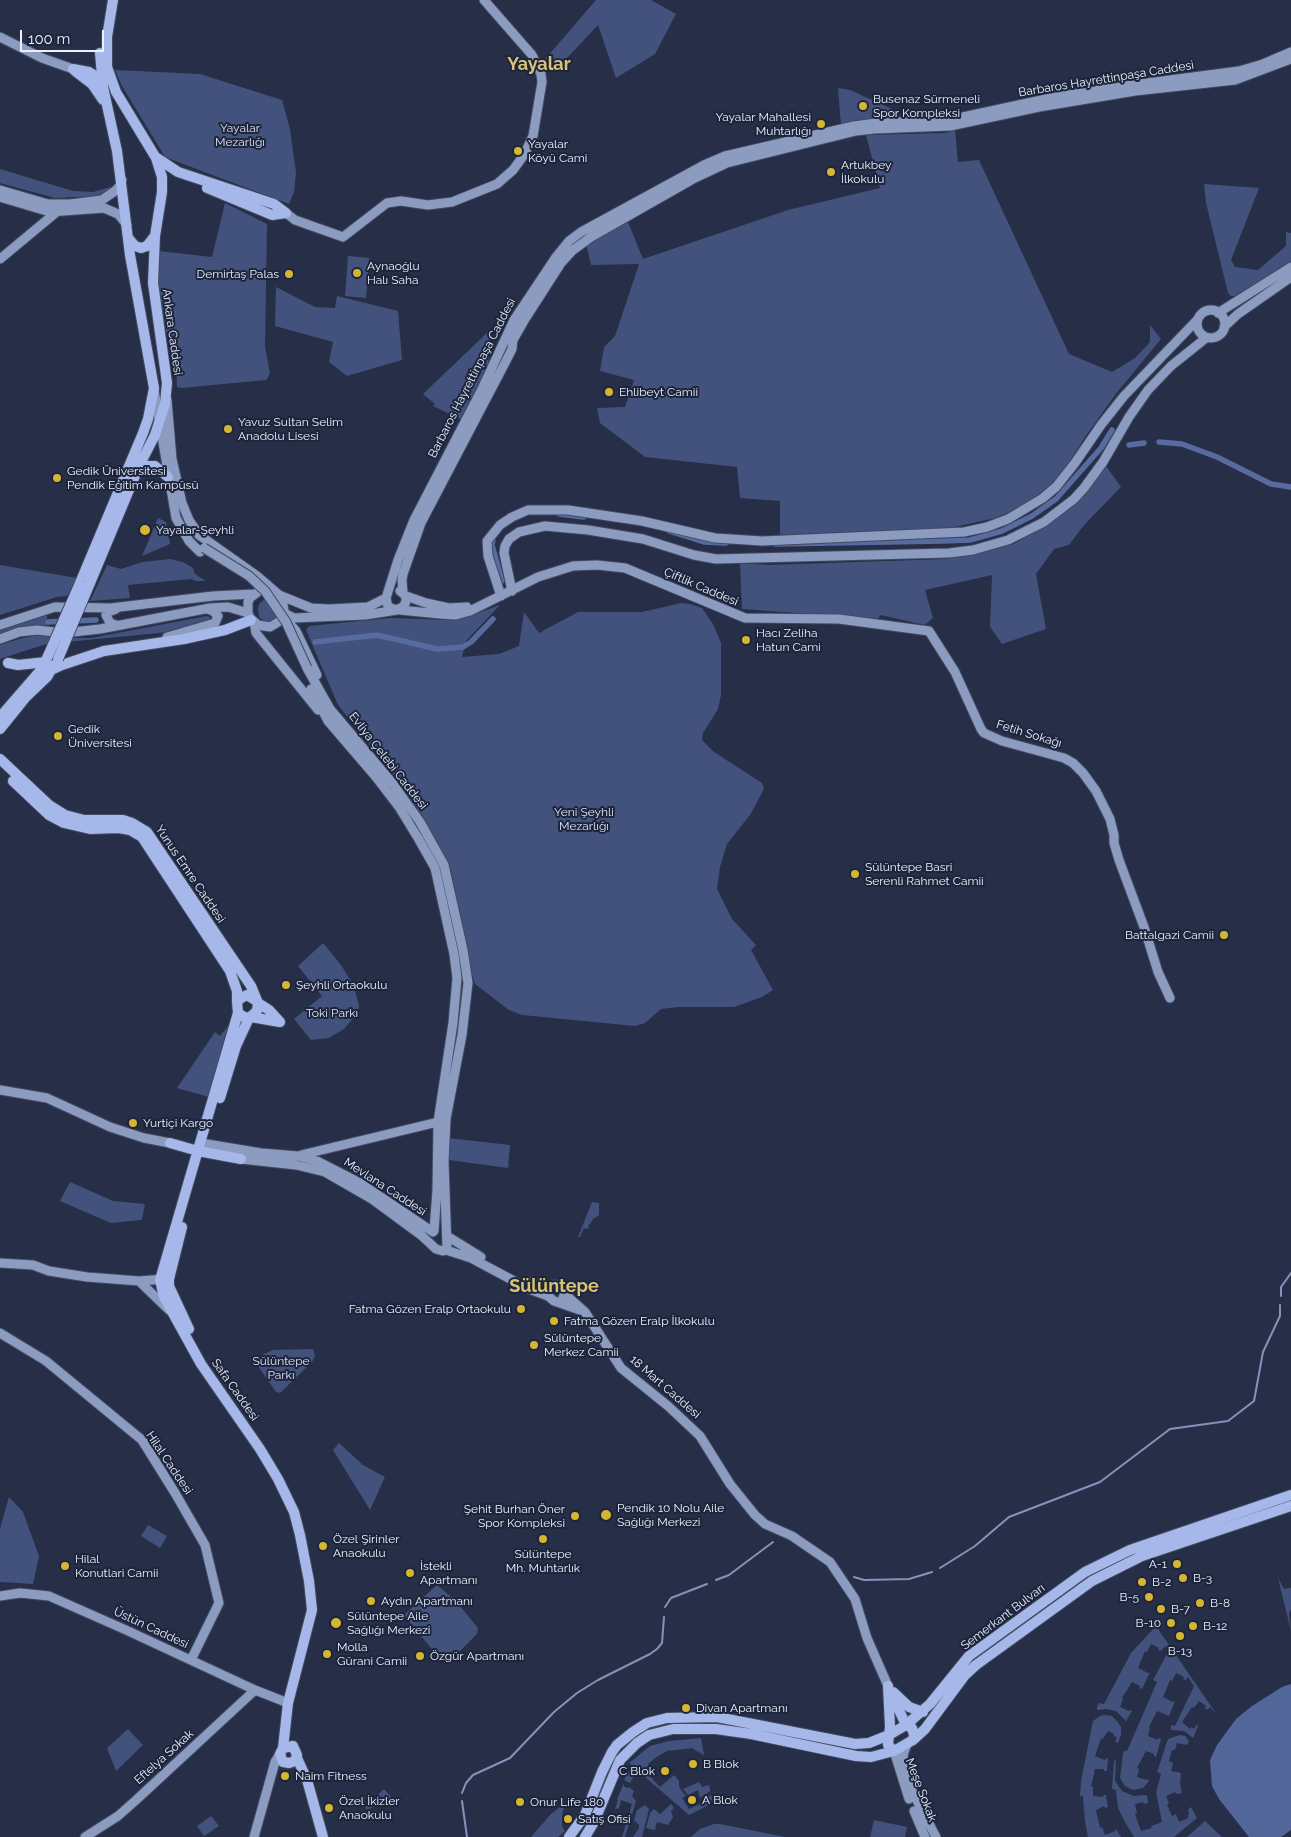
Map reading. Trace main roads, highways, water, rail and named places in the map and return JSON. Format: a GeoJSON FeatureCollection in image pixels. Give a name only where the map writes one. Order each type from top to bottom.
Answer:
{"type":"FeatureCollection","features":[{"type":"Feature","properties":{"kind":"main road","name":"Ankara Caddesi"},"geometry":{"type":"LineString","coordinates":[[85,583],[143,433],[150,411],[154,388],[130,255],[122,180],[100,66],[102,27],[106,0]]}},
{"type":"Feature","properties":{"kind":"main road","name":"Ankara Caddesi"},"geometry":{"type":"LineString","coordinates":[[0,729],[51,662],[136,471],[164,417],[167,377],[153,283],[155,236],[163,185],[156,158],[116,92],[106,60],[107,32],[113,0]]}},
{"type":"Feature","properties":{"kind":"main road"},"geometry":{"type":"LineString","coordinates":[[89,72],[100,66]]}},
{"type":"Feature","properties":{"kind":"main road"},"geometry":{"type":"LineString","coordinates":[[106,103],[92,84],[73,68],[89,72],[116,92]]}},
{"type":"Feature","properties":{"kind":"main road"},"geometry":{"type":"LineString","coordinates":[[111,121],[114,113],[120,109],[126,111],[133,118]]}},
{"type":"Feature","properties":{"kind":"main road"},"geometry":{"type":"LineString","coordinates":[[156,158],[178,172],[274,204],[286,213],[272,215],[178,177],[174,177],[163,185]]}},
{"type":"Feature","properties":{"kind":"main road"},"geometry":{"type":"LineString","coordinates":[[129,239],[135,246],[141,248],[147,246],[155,236]]}},
{"type":"Feature","properties":{"kind":"main road"},"geometry":{"type":"LineString","coordinates":[[136,471],[140,468],[154,466],[168,477]]}},
{"type":"Feature","properties":{"kind":"main road"},"geometry":{"type":"LineString","coordinates":[[8,663],[18,665],[51,662],[62,665],[104,651],[184,639],[225,630],[251,618]]}},
{"type":"Feature","properties":{"kind":"main road","name":"Ankara Caddesi"},"geometry":{"type":"LineString","coordinates":[[0,717],[51,662]]}},
{"type":"Feature","properties":{"kind":"main road","name":"Yunus Emre Caddesi"},"geometry":{"type":"LineString","coordinates":[[0,759],[49,805],[65,815],[84,820],[123,820],[147,832],[248,981],[256,1002]]}},
{"type":"Feature","properties":{"kind":"main road","name":"Yunus Emre Caddesi"},"geometry":{"type":"LineString","coordinates":[[0,768],[45,812],[60,821],[90,829],[130,830],[142,837],[230,971],[236,990],[237,1007],[185,1216],[164,1279]]}},
{"type":"Feature","properties":{"kind":"main road"},"geometry":{"type":"LineString","coordinates":[[247,995],[256,1002],[269,1010],[280,1022],[244,1017],[237,1007],[241,998],[247,995]]}},
{"type":"Feature","properties":{"kind":"main road"},"geometry":{"type":"LineString","coordinates":[[250,1018],[257,1011],[256,1002]]}},
{"type":"Feature","properties":{"kind":"main road","name":"Yunus Emre Caddesi"},"geometry":{"type":"LineString","coordinates":[[202,1150],[236,1046],[250,1018]]}},
{"type":"Feature","properties":{"kind":"main road"},"geometry":{"type":"LineString","coordinates":[[170,1143],[176,1141],[202,1150],[241,1159]]}},
{"type":"Feature","properties":{"kind":"main road","name":"Safa Caddesi"},"geometry":{"type":"LineString","coordinates":[[164,1279],[161,1289],[172,1313],[201,1364],[262,1448]]}},
{"type":"Feature","properties":{"kind":"main road","name":"Safa Caddesi"},"geometry":{"type":"LineString","coordinates":[[164,1279],[202,1356],[262,1448],[296,1511],[311,1565],[317,1606],[316,1618],[292,1703],[291,1722],[285,1749]]}},
{"type":"Feature","properties":{"kind":"main road","name":"Semerkant Bulvarı"},"geometry":{"type":"LineString","coordinates":[[569,1837],[585,1815],[606,1762],[617,1745],[641,1726],[660,1719],[688,1717],[724,1718],[855,1744],[869,1743],[889,1735],[923,1712],[969,1656],[1086,1572],[1138,1547],[1291,1495]]}},
{"type":"Feature","properties":{"kind":"main road","name":"Semerkant Bulvarı"},"geometry":{"type":"LineString","coordinates":[[585,1837],[598,1813],[620,1760],[636,1743],[656,1732],[673,1729],[716,1729],[751,1734],[856,1756],[871,1757],[894,1751],[910,1742],[930,1723],[965,1675],[976,1664],[1092,1581],[1142,1556],[1291,1506]]}},
{"type":"Feature","properties":{"kind":"main road","name":"Safa Caddesi"},"geometry":{"type":"LineString","coordinates":[[285,1749],[288,1703],[312,1610],[310,1581],[296,1511]]}},
{"type":"Feature","properties":{"kind":"main road"},"geometry":{"type":"LineString","coordinates":[[888,1686],[909,1707],[923,1712]]}},
{"type":"Feature","properties":{"kind":"main road"},"geometry":{"type":"LineString","coordinates":[[888,1686],[906,1725],[912,1728],[914,1735],[910,1742]]}},
{"type":"Feature","properties":{"kind":"main road"},"geometry":{"type":"LineString","coordinates":[[888,1686],[890,1727],[888,1745],[894,1751]]}},
{"type":"Feature","properties":{"kind":"main road"},"geometry":{"type":"LineString","coordinates":[[291,1761],[297,1752],[285,1749],[282,1760],[291,1761],[307,1780],[323,1837]]}},
{"type":"Feature","properties":{"kind":"main road"},"geometry":{"type":"LineString","coordinates":[[291,1761],[299,1776],[318,1837]]}},
{"type":"Feature","properties":{"kind":"waterway"},"geometry":{"type":"LineString","coordinates":[[775,544],[970,540],[1002,531],[1032,516],[1056,499],[1101,448],[1112,430]]}},
{"type":"Feature","properties":{"kind":"waterway"},"geometry":{"type":"LineString","coordinates":[[1159,442],[1182,444],[1217,457],[1271,484],[1291,487]]}},
{"type":"Feature","properties":{"kind":"waterway"},"geometry":{"type":"LineString","coordinates":[[1129,445],[1144,443]]}},
{"type":"Feature","properties":{"kind":"waterway"},"geometry":{"type":"LineString","coordinates":[[559,514],[584,517]]}},
{"type":"Feature","properties":{"kind":"waterway"},"geometry":{"type":"LineString","coordinates":[[669,531],[704,542],[726,543]]}},
{"type":"Feature","properties":{"kind":"waterway"},"geometry":{"type":"LineString","coordinates":[[494,535],[492,545],[502,581]]}},
{"type":"Feature","properties":{"kind":"waterway"},"geometry":{"type":"LineString","coordinates":[[315,642],[377,635],[437,649],[463,647],[471,642],[493,619]]}},
{"type":"Feature","properties":{"kind":"waterway"},"geometry":{"type":"LineString","coordinates":[[73,621],[96,620]]}},
{"type":"Feature","properties":{"kind":"waterway"},"geometry":{"type":"LineString","coordinates":[[48,622],[64,621]]}},
{"type":"Feature","properties":{"kind":"waterway"},"geometry":{"type":"LineString","coordinates":[[1281,1296],[1281,1287],[1291,1273]]}},
{"type":"Feature","properties":{"kind":"waterway"},"geometry":{"type":"LineString","coordinates":[[940,1568],[975,1546],[1009,1517],[1100,1482],[1170,1429],[1228,1421],[1254,1401],[1263,1352],[1280,1316],[1280,1305]]}},
{"type":"Feature","properties":{"kind":"waterway"},"geometry":{"type":"LineString","coordinates":[[716,1580],[729,1575],[773,1542]]}},
{"type":"Feature","properties":{"kind":"waterway"},"geometry":{"type":"LineString","coordinates":[[854,1577],[864,1580],[909,1579],[932,1572]]}},
{"type":"Feature","properties":{"kind":"waterway"},"geometry":{"type":"LineString","coordinates":[[665,1607],[671,1598],[707,1584]]}},
{"type":"Feature","properties":{"kind":"waterway"},"geometry":{"type":"LineString","coordinates":[[462,1793],[466,1783],[473,1775],[510,1758],[554,1712],[577,1693],[657,1649],[662,1643],[664,1617]]}},
{"type":"Feature","properties":{"kind":"waterway"},"geometry":{"type":"LineString","coordinates":[[462,1801],[467,1837]]}},
{"type":"Feature","properties":{"kind":"place","name":"Busenaz Sürmeneli Spor Kompleksi"},"geometry":{"type":"Point","coordinates":[863,106]}},
{"type":"Feature","properties":{"kind":"place","name":"Yayalar Mahallesi Muhtarlığı"},"geometry":{"type":"Point","coordinates":[821,124]}},
{"type":"Feature","properties":{"kind":"place","name":"Yayalar Köyü Cami"},"geometry":{"type":"Point","coordinates":[518,151]}},
{"type":"Feature","properties":{"kind":"place","name":"Artukbey İlkokulu"},"geometry":{"type":"Point","coordinates":[831,172]}},
{"type":"Feature","properties":{"kind":"place","name":"Aynaoğlu Halı Saha"},"geometry":{"type":"Point","coordinates":[357,273]}},
{"type":"Feature","properties":{"kind":"place","name":"Demirtaş Palas"},"geometry":{"type":"Point","coordinates":[289,274]}},
{"type":"Feature","properties":{"kind":"place","name":"Ehlibeyt Camii"},"geometry":{"type":"Point","coordinates":[609,392]}},
{"type":"Feature","properties":{"kind":"place","name":"Yavuz Sultan Selim Anadolu Lisesi"},"geometry":{"type":"Point","coordinates":[228,429]}},
{"type":"Feature","properties":{"kind":"place","name":"Gedik Üniversitesi Pendik Eğitim Kampüsü"},"geometry":{"type":"Point","coordinates":[57,478]}},
{"type":"Feature","properties":{"kind":"place","name":"Yayalar-Şeyhli"},"geometry":{"type":"Point","coordinates":[145,530]}},
{"type":"Feature","properties":{"kind":"place","name":"Hacı Zeliha Hatun Cami"},"geometry":{"type":"Point","coordinates":[746,640]}},
{"type":"Feature","properties":{"kind":"place","name":"Gedik Üniversitesi"},"geometry":{"type":"Point","coordinates":[58,736]}},
{"type":"Feature","properties":{"kind":"place","name":"Sülüntepe Basri Serenli Rahmet Camii"},"geometry":{"type":"Point","coordinates":[855,874]}},
{"type":"Feature","properties":{"kind":"place","name":"Battalgazi Camii"},"geometry":{"type":"Point","coordinates":[1224,935]}},
{"type":"Feature","properties":{"kind":"place","name":"Şeyhli Ortaokulu"},"geometry":{"type":"Point","coordinates":[286,985]}},
{"type":"Feature","properties":{"kind":"place","name":"Yurtiçi Kargo"},"geometry":{"type":"Point","coordinates":[133,1123]}},
{"type":"Feature","properties":{"kind":"place","name":"Fatma Gözen Eralp Ortaokulu"},"geometry":{"type":"Point","coordinates":[521,1309]}},
{"type":"Feature","properties":{"kind":"place","name":"Fatma Gözen Eralp İlkokulu"},"geometry":{"type":"Point","coordinates":[554,1321]}},
{"type":"Feature","properties":{"kind":"place","name":"Sülüntepe Merkez Camii"},"geometry":{"type":"Point","coordinates":[534,1345]}},
{"type":"Feature","properties":{"kind":"place","name":"Pendik 10 Nolu Aile Sağlığı Merkezi"},"geometry":{"type":"Point","coordinates":[606,1515]}},
{"type":"Feature","properties":{"kind":"place","name":"Şehit Burhan Öner Spor Kompleksi"},"geometry":{"type":"Point","coordinates":[575,1516]}},
{"type":"Feature","properties":{"kind":"place","name":"Sülüntepe Mh. Muhtarlık"},"geometry":{"type":"Point","coordinates":[543,1539]}},
{"type":"Feature","properties":{"kind":"place","name":"Özel Şirinler Anaokulu"},"geometry":{"type":"Point","coordinates":[323,1546]}},
{"type":"Feature","properties":{"kind":"place","name":"A-1"},"geometry":{"type":"Point","coordinates":[1177,1564]}},
{"type":"Feature","properties":{"kind":"place","name":"Hilal Konutlari Camii"},"geometry":{"type":"Point","coordinates":[65,1566]}},
{"type":"Feature","properties":{"kind":"place","name":"İstekli Apartmanı"},"geometry":{"type":"Point","coordinates":[410,1573]}},
{"type":"Feature","properties":{"kind":"place","name":"B-3"},"geometry":{"type":"Point","coordinates":[1183,1578]}},
{"type":"Feature","properties":{"kind":"place","name":"B-2"},"geometry":{"type":"Point","coordinates":[1142,1582]}},
{"type":"Feature","properties":{"kind":"place","name":"B-5"},"geometry":{"type":"Point","coordinates":[1149,1597]}},
{"type":"Feature","properties":{"kind":"place","name":"Aydın Apartmanı"},"geometry":{"type":"Point","coordinates":[371,1601]}},
{"type":"Feature","properties":{"kind":"place","name":"B-8"},"geometry":{"type":"Point","coordinates":[1200,1603]}},
{"type":"Feature","properties":{"kind":"place","name":"B-7"},"geometry":{"type":"Point","coordinates":[1161,1609]}},
{"type":"Feature","properties":{"kind":"place","name":"Sülüntepe Aile Sağlığı Merkezi"},"geometry":{"type":"Point","coordinates":[336,1623]}},
{"type":"Feature","properties":{"kind":"place","name":"B-10"},"geometry":{"type":"Point","coordinates":[1171,1623]}},
{"type":"Feature","properties":{"kind":"place","name":"B-12"},"geometry":{"type":"Point","coordinates":[1193,1626]}},
{"type":"Feature","properties":{"kind":"place","name":"B-13"},"geometry":{"type":"Point","coordinates":[1180,1636]}},
{"type":"Feature","properties":{"kind":"place","name":"Molla Gürani Camii"},"geometry":{"type":"Point","coordinates":[327,1654]}},
{"type":"Feature","properties":{"kind":"place","name":"Özgür Apartmanı"},"geometry":{"type":"Point","coordinates":[420,1656]}},
{"type":"Feature","properties":{"kind":"place","name":"Divan Apartmanı"},"geometry":{"type":"Point","coordinates":[686,1708]}},
{"type":"Feature","properties":{"kind":"place","name":"B Blok"},"geometry":{"type":"Point","coordinates":[693,1764]}},
{"type":"Feature","properties":{"kind":"place","name":"C Blok"},"geometry":{"type":"Point","coordinates":[665,1771]}},
{"type":"Feature","properties":{"kind":"place","name":"Naim Fitness"},"geometry":{"type":"Point","coordinates":[285,1776]}},
{"type":"Feature","properties":{"kind":"place","name":"A Blok"},"geometry":{"type":"Point","coordinates":[692,1800]}},
{"type":"Feature","properties":{"kind":"place","name":"Onur Life 180"},"geometry":{"type":"Point","coordinates":[520,1802]}},
{"type":"Feature","properties":{"kind":"place","name":"Özel İkizler Anaokulu"},"geometry":{"type":"Point","coordinates":[329,1808]}},
{"type":"Feature","properties":{"kind":"place","name":"Satış Ofisi"},"geometry":{"type":"Point","coordinates":[568,1819]}},
{"type":"Feature","properties":{"kind":"district","name":"Yayalar"},"geometry":{"type":"Point","coordinates":[539,65]}},
{"type":"Feature","properties":{"kind":"district","name":"Sülüntepe"},"geometry":{"type":"Point","coordinates":[554,1287]}},
{"type":"Feature","properties":{"kind":"park label","name":"Yayalar Mezarlığı"},"geometry":{"type":"Point","coordinates":[240,135]}},
{"type":"Feature","properties":{"kind":"park label","name":"Yeni Şeyhli Mezarlığı"},"geometry":{"type":"Point","coordinates":[584,819]}},
{"type":"Feature","properties":{"kind":"park label","name":"Toki Parkı"},"geometry":{"type":"Point","coordinates":[332,1013]}},
{"type":"Feature","properties":{"kind":"park label","name":"Sülüntepe Parkı"},"geometry":{"type":"Point","coordinates":[281,1368]}}]}
